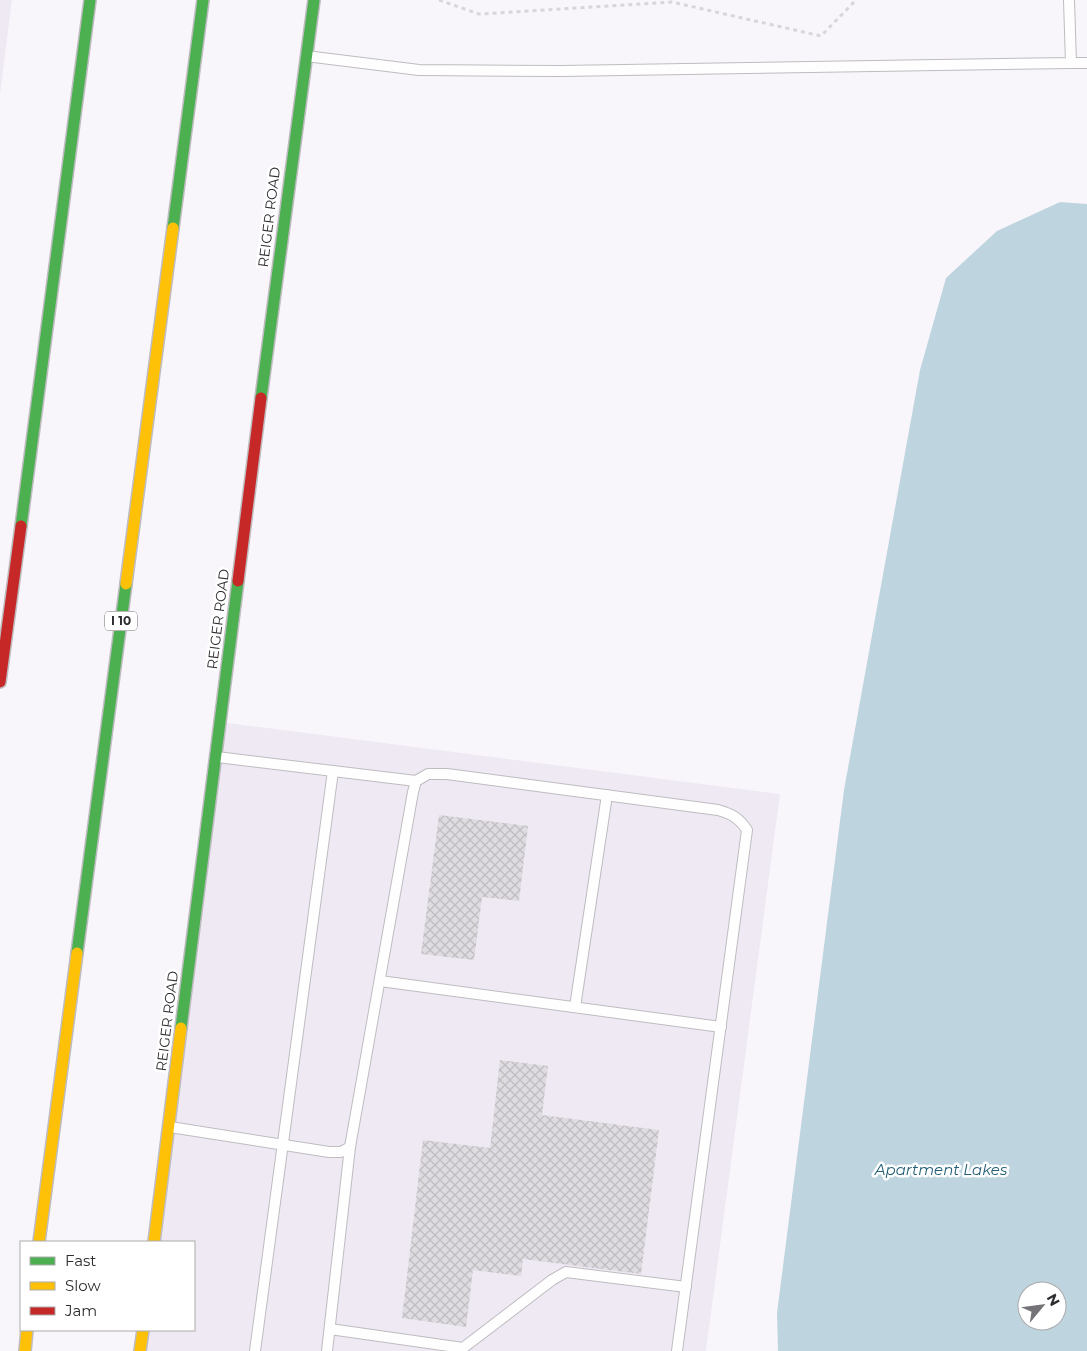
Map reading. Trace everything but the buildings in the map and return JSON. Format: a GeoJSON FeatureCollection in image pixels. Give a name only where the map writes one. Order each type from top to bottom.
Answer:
{"type":"FeatureCollection","features":[{"type":"Feature","properties":{"kind":"main road"},"geometry":{"type":"LineString","coordinates":[[0,682],[90,0]]}},
{"type":"Feature","properties":{"kind":"main road","name":"I 10"},"geometry":{"type":"LineString","coordinates":[[39,1241],[203,0]]}},
{"type":"Feature","properties":{"kind":"main road","name":"REIGER ROAD"},"geometry":{"type":"LineString","coordinates":[[154,1241],[305,55],[314,0]]}},
{"type":"Feature","properties":{"kind":"main road"},"geometry":{"type":"LineString","coordinates":[[25,1351],[27,1331]]}},
{"type":"Feature","properties":{"kind":"main road"},"geometry":{"type":"LineString","coordinates":[[140,1351],[143,1331]]}},
{"type":"Feature","properties":{"kind":"lane"},"geometry":{"type":"LineString","coordinates":[[1068,0],[1071,63]]}},
{"type":"Feature","properties":{"kind":"lane"},"geometry":{"type":"LineString","coordinates":[[305,55],[419,70],[561,71],[1087,63]]}},
{"type":"Feature","properties":{"kind":"lane"},"geometry":{"type":"LineString","coordinates":[[216,757],[416,781],[428,774],[447,774],[718,810],[740,819],[747,830],[677,1351]]}},
{"type":"Feature","properties":{"kind":"lane"},"geometry":{"type":"LineString","coordinates":[[255,1351],[333,771]]}},
{"type":"Feature","properties":{"kind":"lane"},"geometry":{"type":"LineString","coordinates":[[327,1351],[350,1147],[416,781]]}},
{"type":"Feature","properties":{"kind":"lane"},"geometry":{"type":"LineString","coordinates":[[574,1007],[606,795]]}},
{"type":"Feature","properties":{"kind":"lane"},"geometry":{"type":"LineString","coordinates":[[380,981],[720,1027]]}},
{"type":"Feature","properties":{"kind":"lane"},"geometry":{"type":"LineString","coordinates":[[168,1127],[335,1152],[341,1152],[350,1147]]}},
{"type":"Feature","properties":{"kind":"lane"},"geometry":{"type":"LineString","coordinates":[[330,1329],[463,1348],[552,1280],[566,1272],[686,1287]]}},
{"type":"Feature","properties":{"kind":"path"},"geometry":{"type":"LineString","coordinates":[[439,0],[478,14],[672,2],[821,36],[856,0]]}},
{"type":"Feature","properties":{"kind":"shaded area"},"geometry":{"type":"Polygon","coordinates":[[[0,0],[12,0],[0,96],[0,0]]]}},
{"type":"Feature","properties":{"kind":"shaded area"},"geometry":{"type":"Polygon","coordinates":[[[220,722],[780,794],[706,1351],[140,1351],[143,1331],[195,1331],[195,1241],[154,1241],[220,722]]]}},
{"type":"Feature","properties":{"kind":"water","name":"Apartment Lakes"},"geometry":{"type":"Polygon","coordinates":[[[1060,202],[1087,204],[1087,1351],[778,1351],[777,1313],[844,790],[920,370],[946,278],[997,231],[1060,202]]]}},
{"type":"Feature","properties":{"kind":"traffic: fast"},"geometry":{"type":"LineString","coordinates":[[21,526],[90,0]]}},
{"type":"Feature","properties":{"kind":"traffic: fast"},"geometry":{"type":"LineString","coordinates":[[173,228],[203,0]]}},
{"type":"Feature","properties":{"kind":"traffic: fast"},"geometry":{"type":"LineString","coordinates":[[261,398],[314,0]]}},
{"type":"Feature","properties":{"kind":"traffic: fast"},"geometry":{"type":"LineString","coordinates":[[181,1028],[238,581]]}},
{"type":"Feature","properties":{"kind":"traffic: fast"},"geometry":{"type":"LineString","coordinates":[[77,953],[126,584]]}},
{"type":"Feature","properties":{"kind":"traffic: slow"},"geometry":{"type":"LineString","coordinates":[[126,584],[173,228]]}},
{"type":"Feature","properties":{"kind":"traffic: slow"},"geometry":{"type":"LineString","coordinates":[[39,1241],[77,953]]}},
{"type":"Feature","properties":{"kind":"traffic: slow"},"geometry":{"type":"LineString","coordinates":[[154,1241],[181,1028]]}},
{"type":"Feature","properties":{"kind":"traffic: slow"},"geometry":{"type":"LineString","coordinates":[[25,1351],[27,1331]]}},
{"type":"Feature","properties":{"kind":"traffic: slow"},"geometry":{"type":"LineString","coordinates":[[140,1351],[143,1331]]}},
{"type":"Feature","properties":{"kind":"traffic: jam"},"geometry":{"type":"LineString","coordinates":[[238,581],[261,398]]}},
{"type":"Feature","properties":{"kind":"traffic: jam"},"geometry":{"type":"LineString","coordinates":[[0,682],[21,526]]}}]}
